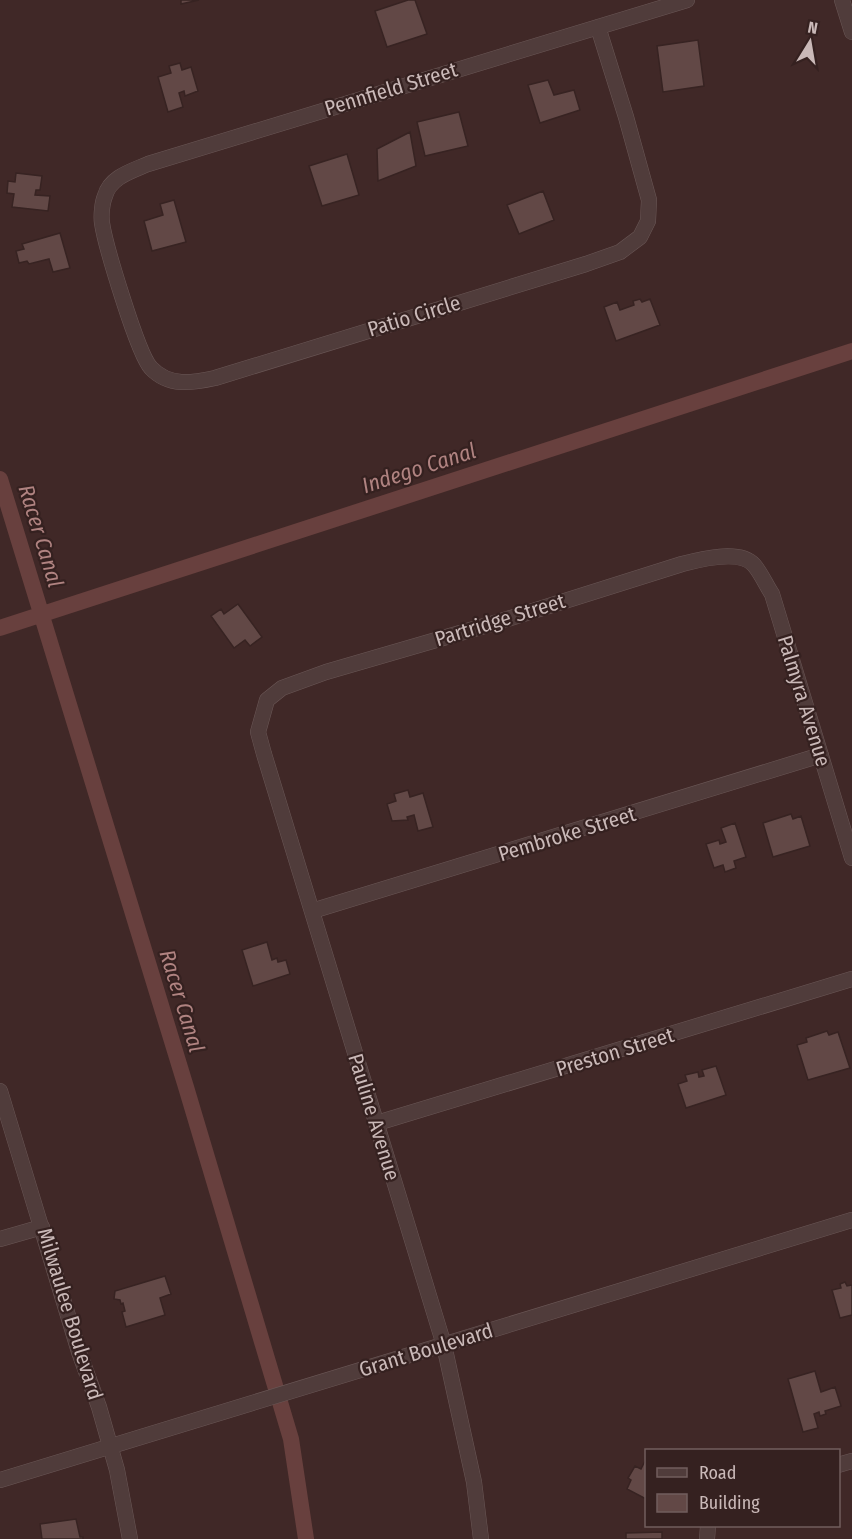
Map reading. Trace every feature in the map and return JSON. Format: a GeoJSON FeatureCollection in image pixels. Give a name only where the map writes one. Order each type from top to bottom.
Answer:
{"type":"FeatureCollection","features":[{"type":"Feature","properties":{"kind":"street","name":"Pennfield Street"},"geometry":{"type":"LineString","coordinates":[[105,194],[115,180],[148,164],[687,0]]}},
{"type":"Feature","properties":{"kind":"street"},"geometry":{"type":"LineString","coordinates":[[842,0],[852,33]]}},
{"type":"Feature","properties":{"kind":"street","name":"Patio Circle"},"geometry":{"type":"LineString","coordinates":[[105,194],[102,222],[106,242],[142,351],[150,367],[171,381],[191,383],[234,373],[586,264],[620,252],[640,237],[648,221],[649,200],[598,27]]}},
{"type":"Feature","properties":{"kind":"street","name":"Partridge Street"},"geometry":{"type":"LineString","coordinates":[[267,700],[282,688],[432,640],[498,622],[702,558],[738,556]]}},
{"type":"Feature","properties":{"kind":"street","name":"Palmyra Avenue"},"geometry":{"type":"LineString","coordinates":[[738,556],[754,564],[772,594],[852,858]]}},
{"type":"Feature","properties":{"kind":"street","name":"Pauline Avenue"},"geometry":{"type":"LineString","coordinates":[[267,700],[258,732],[444,1345],[474,1482],[480,1539]]}},
{"type":"Feature","properties":{"kind":"street","name":"Pembroke Street"},"geometry":{"type":"LineString","coordinates":[[312,911],[821,755]]}},
{"type":"Feature","properties":{"kind":"street","name":"Preston Street"},"geometry":{"type":"LineString","coordinates":[[377,1123],[852,979]]}},
{"type":"Feature","properties":{"kind":"street","name":"Milwaulee Boulevard"},"geometry":{"type":"LineString","coordinates":[[0,1091],[117,1470],[130,1539]]}},
{"type":"Feature","properties":{"kind":"street","name":"Grant Boulevard"},"geometry":{"type":"LineString","coordinates":[[0,1480],[852,1220]]}},
{"type":"Feature","properties":{"kind":"street"},"geometry":{"type":"LineString","coordinates":[[0,1239],[42,1227]]}},
{"type":"Feature","properties":{"kind":"building"},"geometry":{"type":"Polygon","coordinates":[[[181,0],[199,0],[181,4],[181,0]]]}},
{"type":"Feature","properties":{"kind":"building"},"geometry":{"type":"Polygon","coordinates":[[[408,0],[415,0],[427,34],[387,47],[375,11],[408,0]]]}},
{"type":"Feature","properties":{"kind":"building"},"geometry":{"type":"Polygon","coordinates":[[[698,40],[704,86],[663,92],[657,46],[698,40]]]}},
{"type":"Feature","properties":{"kind":"building"},"geometry":{"type":"Polygon","coordinates":[[[180,63],[182,70],[191,67],[198,91],[185,96],[184,91],[179,93],[183,107],[168,112],[158,77],[171,73],[169,66],[180,63]]]}},
{"type":"Feature","properties":{"kind":"building"},"geometry":{"type":"Polygon","coordinates":[[[548,80],[554,95],[574,90],[580,110],[540,123],[528,85],[548,80]]]}},
{"type":"Feature","properties":{"kind":"building"},"geometry":{"type":"Polygon","coordinates":[[[459,112],[468,146],[425,156],[417,122],[459,112]]]}},
{"type":"Feature","properties":{"kind":"building"},"geometry":{"type":"Polygon","coordinates":[[[410,132],[416,166],[378,181],[377,149],[410,132]]]}},
{"type":"Feature","properties":{"kind":"building"},"geometry":{"type":"Polygon","coordinates":[[[347,154],[359,195],[322,206],[309,166],[347,154]]]}},
{"type":"Feature","properties":{"kind":"building"},"geometry":{"type":"Polygon","coordinates":[[[16,173],[42,176],[40,190],[36,190],[35,195],[50,196],[48,211],[12,207],[14,194],[7,193],[8,181],[15,182],[16,173]]]}},
{"type":"Feature","properties":{"kind":"building"},"geometry":{"type":"Polygon","coordinates":[[[543,191],[554,220],[519,234],[507,205],[543,191]]]}},
{"type":"Feature","properties":{"kind":"building"},"geometry":{"type":"Polygon","coordinates":[[[174,200],[186,242],[152,251],[144,221],[163,215],[160,204],[174,200]]]}},
{"type":"Feature","properties":{"kind":"building"},"geometry":{"type":"Polygon","coordinates":[[[60,233],[70,268],[53,272],[49,259],[29,264],[27,261],[19,263],[16,251],[24,249],[22,244],[60,233]]]}},
{"type":"Feature","properties":{"kind":"building"},"geometry":{"type":"Polygon","coordinates":[[[640,299],[642,302],[650,299],[660,325],[616,341],[604,307],[617,302],[620,310],[634,305],[633,301],[640,299]]]}},
{"type":"Feature","properties":{"kind":"building"},"geometry":{"type":"Polygon","coordinates":[[[238,604],[262,637],[250,646],[245,640],[234,648],[211,616],[221,609],[224,614],[238,604]]]}},
{"type":"Feature","properties":{"kind":"building"},"geometry":{"type":"Polygon","coordinates":[[[408,790],[410,797],[423,793],[433,827],[418,831],[414,815],[407,817],[408,820],[392,821],[387,804],[396,801],[394,794],[408,790]]]}},
{"type":"Feature","properties":{"kind":"building"},"geometry":{"type":"Polygon","coordinates":[[[791,814],[793,819],[801,816],[810,846],[773,857],[763,823],[791,814]]]}},
{"type":"Feature","properties":{"kind":"building"},"geometry":{"type":"Polygon","coordinates":[[[735,823],[746,857],[734,861],[736,868],[725,872],[723,865],[714,868],[706,844],[719,840],[720,844],[726,842],[721,828],[735,823]]]}},
{"type":"Feature","properties":{"kind":"building"},"geometry":{"type":"Polygon","coordinates":[[[267,942],[272,960],[277,958],[278,962],[286,960],[290,974],[253,986],[242,950],[267,942]]]}},
{"type":"Feature","properties":{"kind":"building"},"geometry":{"type":"Polygon","coordinates":[[[827,1031],[829,1035],[838,1032],[850,1068],[808,1080],[797,1045],[807,1042],[806,1038],[827,1031]]]}},
{"type":"Feature","properties":{"kind":"building"},"geometry":{"type":"Polygon","coordinates":[[[716,1066],[726,1095],[686,1108],[678,1084],[687,1081],[685,1075],[698,1072],[699,1077],[704,1076],[702,1070],[716,1066]]]}},
{"type":"Feature","properties":{"kind":"building"},"geometry":{"type":"Polygon","coordinates":[[[165,1276],[171,1294],[160,1298],[165,1315],[126,1327],[122,1312],[125,1311],[123,1303],[114,1299],[115,1291],[165,1276]]]}},
{"type":"Feature","properties":{"kind":"building"},"geometry":{"type":"Polygon","coordinates":[[[845,1282],[847,1286],[852,1285],[852,1315],[840,1318],[832,1290],[841,1288],[840,1284],[845,1282]]]}},
{"type":"Feature","properties":{"kind":"building"},"geometry":{"type":"Polygon","coordinates":[[[815,1371],[821,1392],[835,1387],[841,1406],[825,1411],[826,1414],[820,1416],[819,1412],[814,1414],[818,1428],[803,1432],[788,1379],[815,1371]]]}},
{"type":"Feature","properties":{"kind":"building"},"geometry":{"type":"Polygon","coordinates":[[[645,1461],[645,1498],[627,1489],[631,1480],[628,1478],[635,1466],[641,1469],[645,1461]]]}},
{"type":"Feature","properties":{"kind":"building"},"geometry":{"type":"Polygon","coordinates":[[[76,1519],[80,1537],[83,1539],[42,1539],[40,1524],[76,1519]]]}},
{"type":"Feature","properties":{"kind":"building"},"geometry":{"type":"Polygon","coordinates":[[[662,1532],[662,1539],[626,1539],[626,1533],[662,1532]]]}},
{"type":"Feature","properties":{"kind":"waterway","name":"Indego Canal"},"geometry":{"type":"LineString","coordinates":[[0,628],[852,351]]}},
{"type":"Feature","properties":{"kind":"waterway","name":"Racer Canal"},"geometry":{"type":"LineString","coordinates":[[0,479],[291,1439],[306,1539]]}}]}
